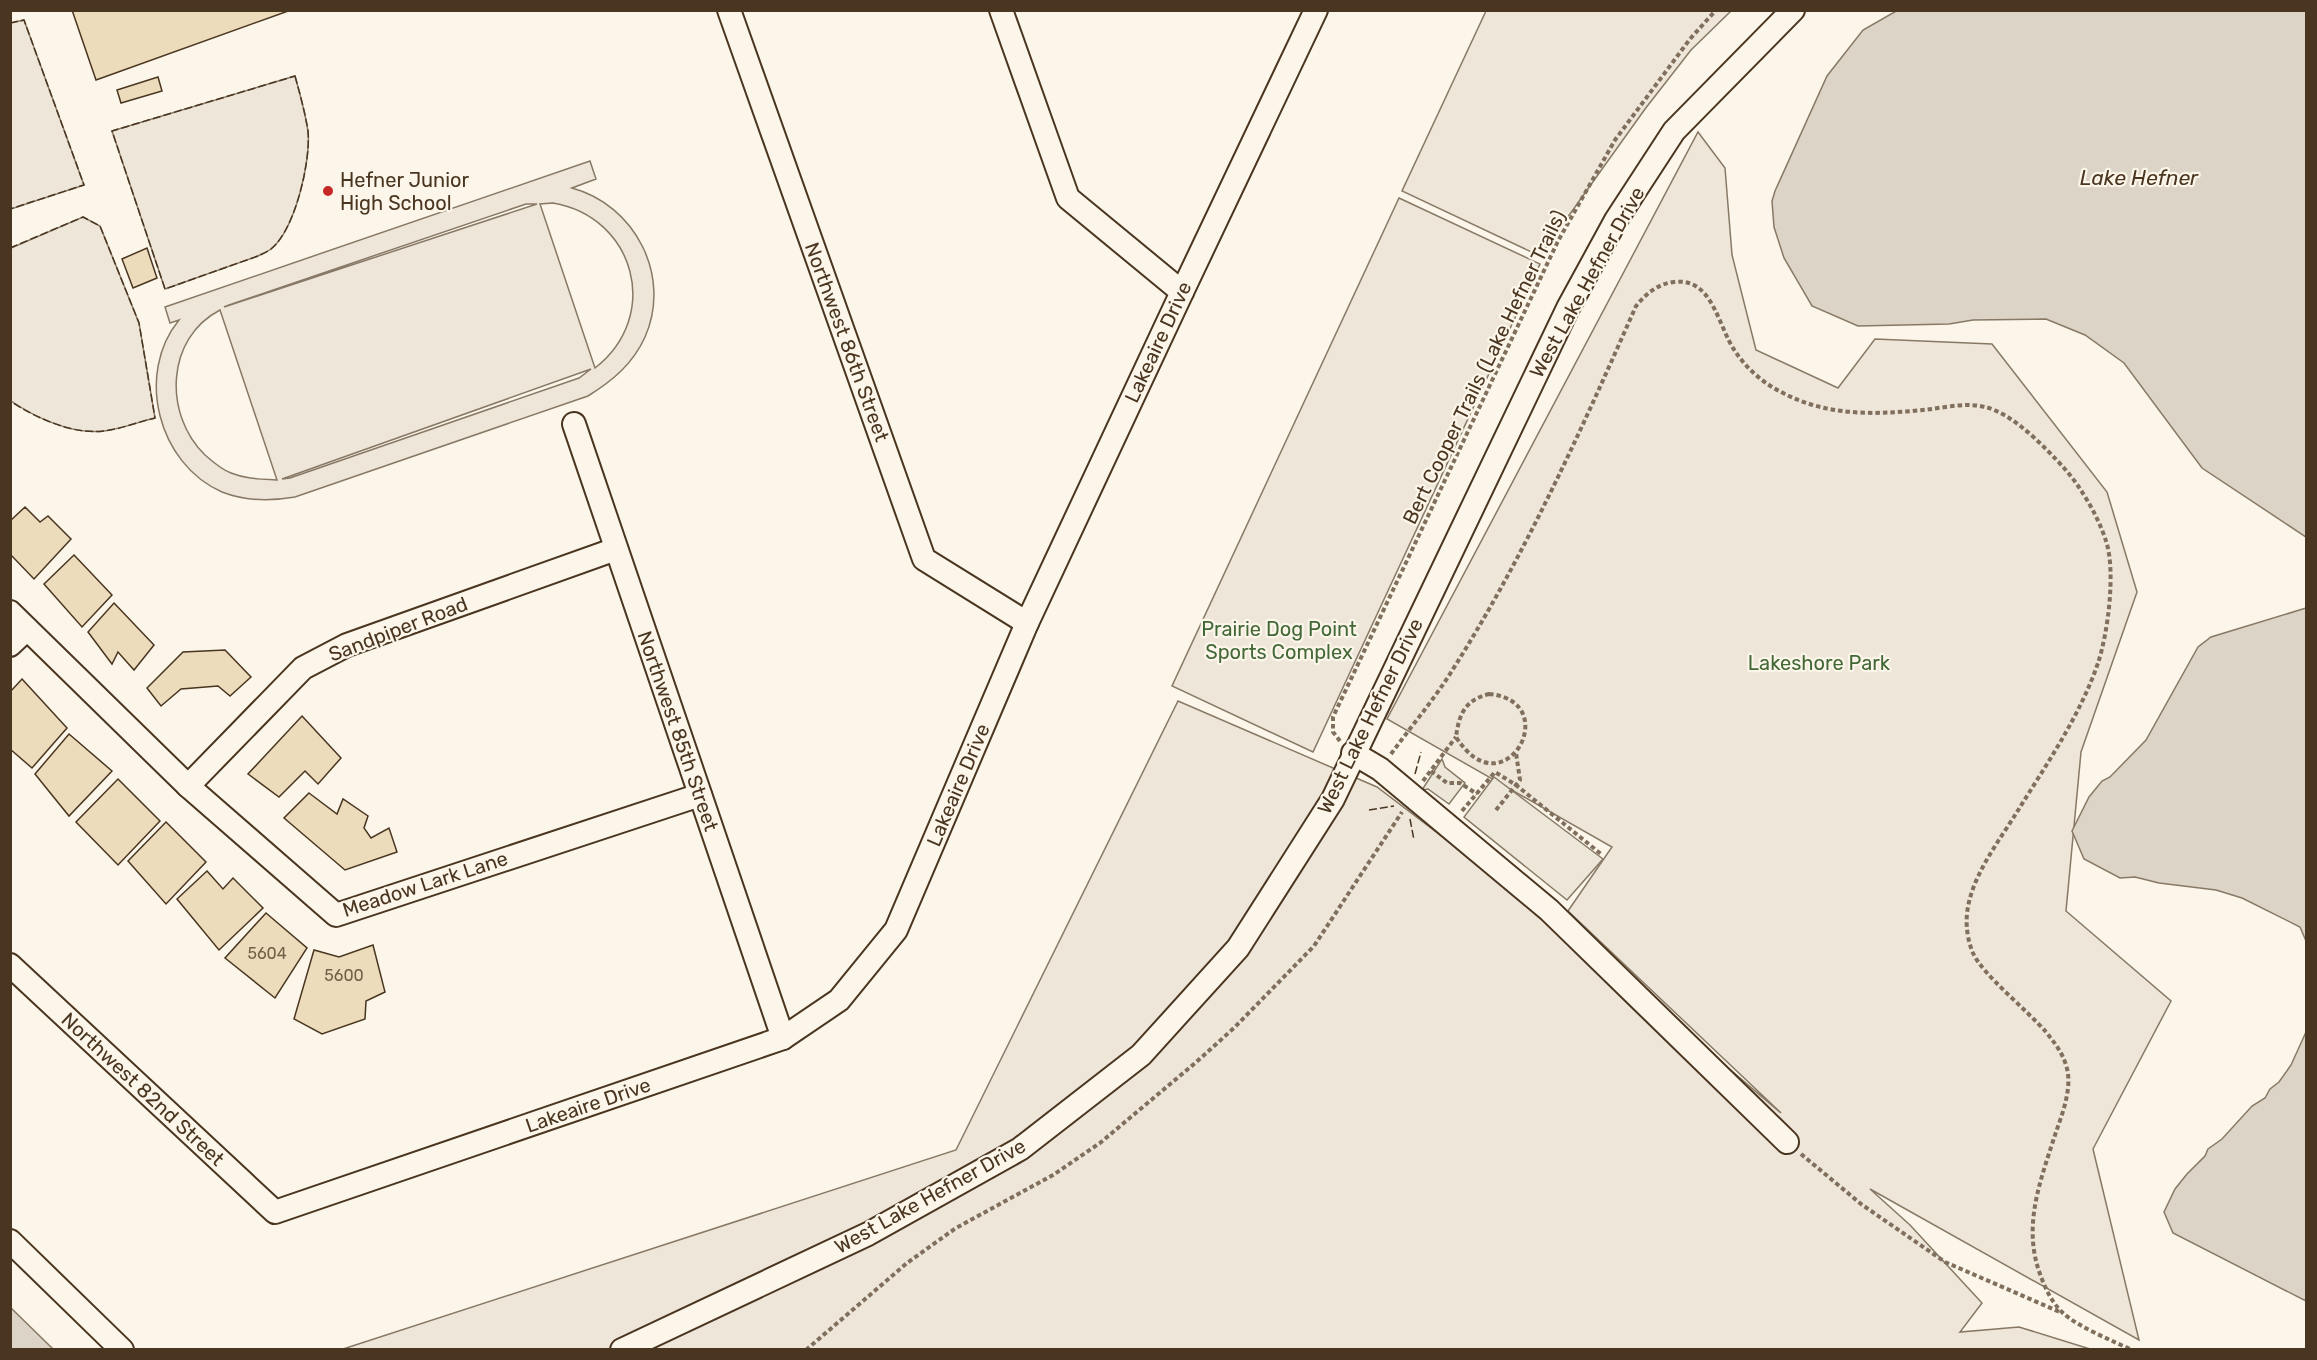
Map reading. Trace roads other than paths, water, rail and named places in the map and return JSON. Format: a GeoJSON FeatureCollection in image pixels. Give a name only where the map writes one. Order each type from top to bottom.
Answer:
{"type":"FeatureCollection","features":[{"type":"Feature","properties":{"kind":"street","name":"Northwest 86th Street"},"geometry":{"type":"LineString","coordinates":[[729,10],[924,559],[1027,623]]}},
{"type":"Feature","properties":{"kind":"street"},"geometry":{"type":"LineString","coordinates":[[1001,10],[1068,198],[1182,292]]}},
{"type":"Feature","properties":{"kind":"street","name":"Lakeaire Drive"},"geometry":{"type":"LineString","coordinates":[[275,1212],[783,1038],[838,1000],[896,930],[1027,623],[1316,10]]}},
{"type":"Feature","properties":{"kind":"street","name":"West Lake Hefner Drive"},"geometry":{"type":"LineString","coordinates":[[622,1350],[868,1234],[1020,1149],[1141,1055],[1238,948],[1333,799],[1353,753],[1568,308],[1616,220],[1674,131],[1793,10]]}},
{"type":"Feature","properties":{"kind":"street","name":"Northwest 85th Street"},"geometry":{"type":"LineString","coordinates":[[574,424],[783,1038]]}},
{"type":"Feature","properties":{"kind":"street","name":"Sandpiper Road"},"geometry":{"type":"LineString","coordinates":[[189,786],[303,668],[347,645],[615,549]]}},
{"type":"Feature","properties":{"kind":"street"},"geometry":{"type":"LineString","coordinates":[[10,612],[189,786]]}},
{"type":"Feature","properties":{"kind":"street"},"geometry":{"type":"LineString","coordinates":[[10,645],[27,629]]}},
{"type":"Feature","properties":{"kind":"street"},"geometry":{"type":"LineString","coordinates":[[1353,753],[1380,769],[1549,910],[1787,1142]]}},
{"type":"Feature","properties":{"kind":"street","name":"Meadow Lark Lane"},"geometry":{"type":"LineString","coordinates":[[189,786],[336,915],[700,795]]}},
{"type":"Feature","properties":{"kind":"street","name":"Northwest 82nd Street"},"geometry":{"type":"LineString","coordinates":[[10,965],[275,1212]]}},
{"type":"Feature","properties":{"kind":"street"},"geometry":{"type":"LineString","coordinates":[[10,1241],[122,1350]]}},
{"type":"Feature","properties":{"kind":"water","name":"Lake Hefner"},"geometry":{"type":"Polygon","coordinates":[[[1898,10],[2306,11],[2306,537],[2202,468],[2124,363],[2085,335],[2046,319],[1858,326],[1812,306],[1784,258],[1774,227],[1772,201],[1827,76],[1863,30],[1898,10]]]}},
{"type":"Feature","properties":{"kind":"water"},"geometry":{"type":"Polygon","coordinates":[[[2306,608],[2306,941],[2300,927],[2242,898],[2216,890],[2159,883],[2135,877],[2120,878],[2084,859],[2072,831],[2089,797],[2102,781],[2110,777],[2146,740],[2198,647],[2211,637],[2306,608]]]}},
{"type":"Feature","properties":{"kind":"water"},"geometry":{"type":"Polygon","coordinates":[[[2306,1032],[2306,1301],[2173,1233],[2164,1212],[2175,1189],[2205,1156],[2208,1149],[2222,1139],[2252,1106],[2265,1098],[2270,1089],[2279,1082],[2291,1065],[2306,1032]]]}},
{"type":"Feature","properties":{"kind":"water"},"geometry":{"type":"Polygon","coordinates":[[[11,1308],[53,1349],[11,1349],[11,1308]]]}},
{"type":"Feature","properties":{"kind":"place","name":"Hefner Junior High School"},"geometry":{"type":"Point","coordinates":[328,191]}},
{"type":"Feature","properties":{"kind":"park label","name":"Prairie Dog Point Sports Complex"},"geometry":{"type":"Point","coordinates":[1279,640]}},
{"type":"Feature","properties":{"kind":"park label","name":"Lakeshore Park"},"geometry":{"type":"Point","coordinates":[1819,663]}}]}
